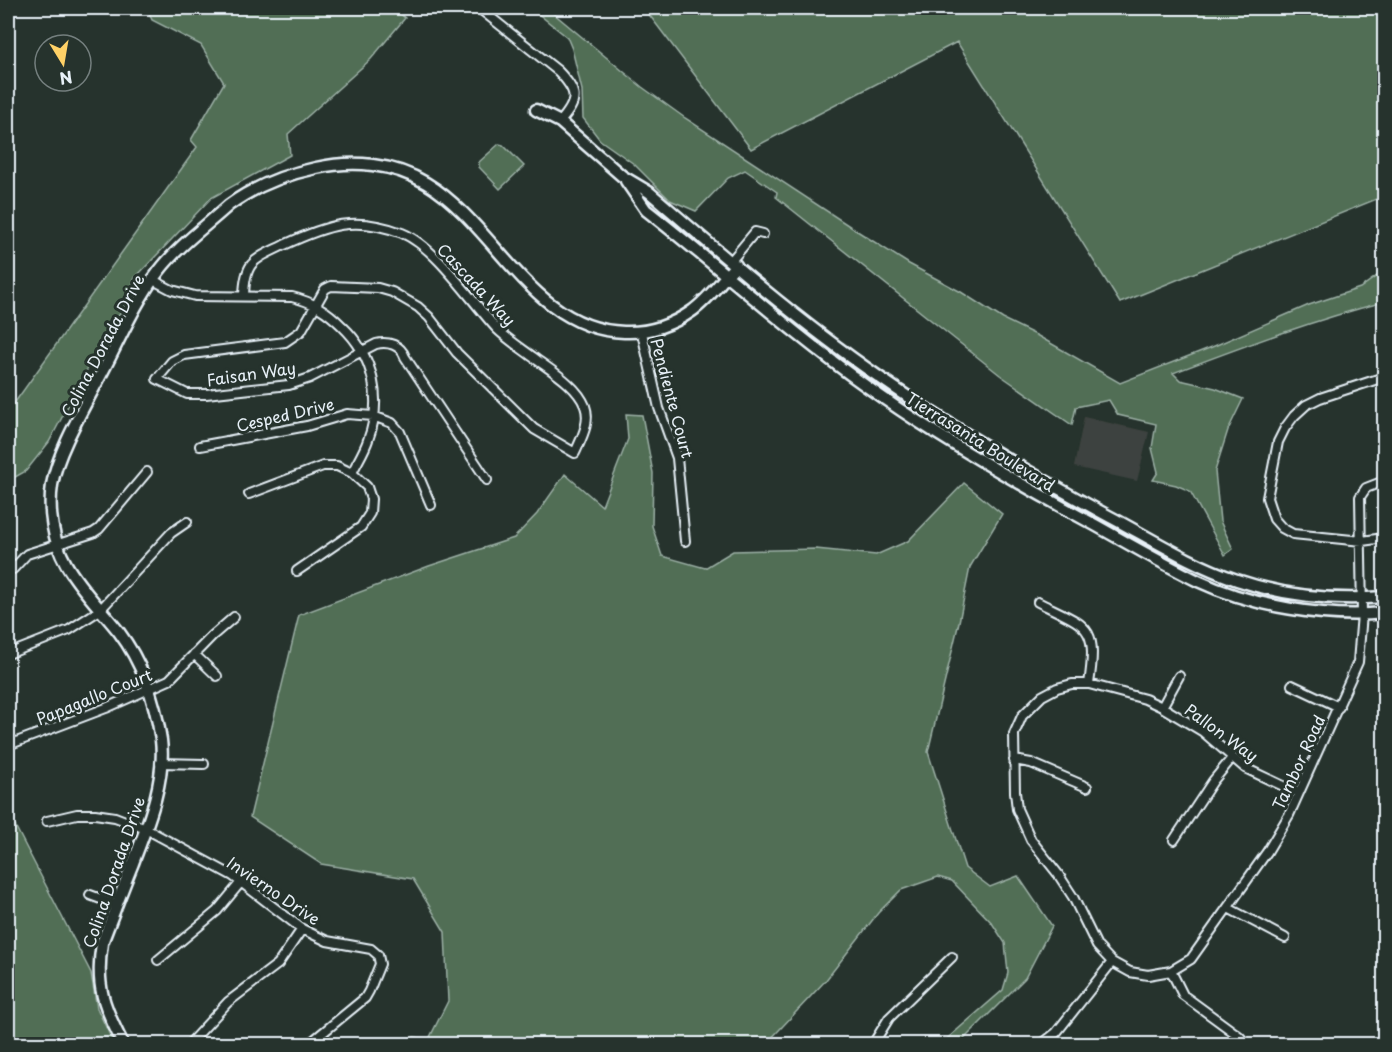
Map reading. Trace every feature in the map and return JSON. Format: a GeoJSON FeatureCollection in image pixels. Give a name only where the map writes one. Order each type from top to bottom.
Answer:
{"type":"FeatureCollection","features":[{"type":"Feature","properties":{"kind":"street"},"geometry":{"type":"LineString","coordinates":[[479,8],[570,83],[575,97],[572,108],[560,122]]}},
{"type":"Feature","properties":{"kind":"street","name":"Tierrasanta Boulevard"},"geometry":{"type":"LineString","coordinates":[[536,110],[560,122],[622,176],[649,192],[733,263],[878,376],[1008,459],[1204,567],[1238,581],[1302,596],[1362,599],[1384,597]]}},
{"type":"Feature","properties":{"kind":"street","name":"Colina Dorada Drive"},"geometry":{"type":"LineString","coordinates":[[123,1044],[109,1017],[99,977],[102,943],[146,829],[156,795],[161,743],[151,689],[136,657],[119,632],[80,586],[66,563],[57,545],[50,511],[55,468],[153,280],[172,256],[229,205],[269,181],[293,172],[333,164],[352,163],[378,166],[405,173],[426,183],[455,205],[552,306],[580,323],[612,332],[642,333],[668,324],[694,310],[708,297],[733,263]]}},
{"type":"Feature","properties":{"kind":"street","name":"Tierrasanta Boulevard"},"geometry":{"type":"LineString","coordinates":[[622,176],[646,210],[817,350],[867,387],[954,444],[1053,502],[1199,582],[1234,596],[1301,611],[1384,613]]}},
{"type":"Feature","properties":{"kind":"street","name":"Cascada Way"},"geometry":{"type":"LineString","coordinates":[[244,296],[244,276],[257,259],[317,230],[338,224],[359,223],[380,226],[404,234],[424,246],[468,292],[498,330],[573,388],[585,405],[587,414],[586,424],[575,453],[534,429],[457,353],[429,317],[418,307],[392,292],[378,288],[331,286],[325,289],[316,305]]}},
{"type":"Feature","properties":{"kind":"street"},"geometry":{"type":"LineString","coordinates":[[733,263],[755,232],[763,234]]}},
{"type":"Feature","properties":{"kind":"street"},"geometry":{"type":"LineString","coordinates":[[153,280],[172,290],[195,296],[292,297],[316,305],[328,312],[354,337],[372,374],[375,401],[368,443],[352,473]]}},
{"type":"Feature","properties":{"kind":"street","name":"Faisan Way"},"geometry":{"type":"LineString","coordinates":[[316,305],[301,331],[285,342],[184,355],[172,361],[157,379],[187,394],[289,385],[310,378],[362,350],[383,342],[396,346],[404,353],[487,480]]}},
{"type":"Feature","properties":{"kind":"street","name":"Pendiente Court"},"geometry":{"type":"LineString","coordinates":[[642,333],[659,408],[677,458],[685,541]]}},
{"type":"Feature","properties":{"kind":"street"},"geometry":{"type":"LineString","coordinates":[[1384,378],[1320,398],[1306,405],[1294,416],[1278,442],[1267,498],[1274,519],[1282,528],[1293,534],[1362,541],[1384,538]]}},
{"type":"Feature","properties":{"kind":"street","name":"Cesped Drive"},"geometry":{"type":"LineString","coordinates":[[200,446],[307,426],[347,414],[373,416],[392,423],[400,432],[431,505]]}},
{"type":"Feature","properties":{"kind":"street"},"geometry":{"type":"LineString","coordinates":[[954,444],[963,440],[992,456],[1008,459]]}},
{"type":"Feature","properties":{"kind":"street"},"geometry":{"type":"LineString","coordinates":[[249,494],[322,466],[337,466],[352,473],[367,487],[370,499],[369,513],[361,527],[297,572]]}},
{"type":"Feature","properties":{"kind":"street"},"geometry":{"type":"LineString","coordinates":[[13,569],[27,554],[99,529],[147,472]]}},
{"type":"Feature","properties":{"kind":"street","name":"Tambor Road"},"geometry":{"type":"LineString","coordinates":[[1171,971],[1191,959],[1267,852],[1289,815],[1339,708],[1358,662],[1362,614],[1360,497],[1366,488],[1384,481]]}},
{"type":"Feature","properties":{"kind":"street"},"geometry":{"type":"LineString","coordinates":[[8,654],[69,630],[100,610],[171,533],[188,522]]}},
{"type":"Feature","properties":{"kind":"street"},"geometry":{"type":"LineString","coordinates":[[1038,602],[1080,623],[1088,632],[1093,654],[1089,684]]}},
{"type":"Feature","properties":{"kind":"street","name":"Papagallo Court"},"geometry":{"type":"LineString","coordinates":[[11,744],[106,708],[169,680],[234,617]]}},
{"type":"Feature","properties":{"kind":"street"},"geometry":{"type":"LineString","coordinates":[[194,654],[218,676]]}},
{"type":"Feature","properties":{"kind":"street"},"geometry":{"type":"LineString","coordinates":[[1162,707],[1179,676]]}},
{"type":"Feature","properties":{"kind":"street","name":"Pallon Way"},"geometry":{"type":"LineString","coordinates":[[1112,962],[1097,946],[1073,897],[1058,874],[1031,840],[1017,808],[1014,734],[1022,716],[1032,704],[1057,688],[1072,684],[1089,684],[1145,699],[1202,731],[1245,768],[1298,793]]}},
{"type":"Feature","properties":{"kind":"street"},"geometry":{"type":"LineString","coordinates":[[1292,685],[1339,708]]}},
{"type":"Feature","properties":{"kind":"street"},"geometry":{"type":"LineString","coordinates":[[1174,840],[1213,781],[1232,758]]}},
{"type":"Feature","properties":{"kind":"street"},"geometry":{"type":"LineString","coordinates":[[1014,760],[1031,763],[1087,787]]}},
{"type":"Feature","properties":{"kind":"street"},"geometry":{"type":"LineString","coordinates":[[160,763],[204,765]]}},
{"type":"Feature","properties":{"kind":"street","name":"Invierno Drive"},"geometry":{"type":"LineString","coordinates":[[47,821],[77,814],[95,814],[115,817],[146,829],[241,882],[302,929],[327,940],[371,949],[378,955],[380,964],[369,992],[312,1043]]}},
{"type":"Feature","properties":{"kind":"street"},"geometry":{"type":"LineString","coordinates":[[159,960],[217,911],[241,882]]}},
{"type":"Feature","properties":{"kind":"street"},"geometry":{"type":"LineString","coordinates":[[90,895],[117,905]]}},
{"type":"Feature","properties":{"kind":"street"},"geometry":{"type":"LineString","coordinates":[[1228,908],[1285,938]]}},
{"type":"Feature","properties":{"kind":"street"},"geometry":{"type":"LineString","coordinates":[[191,1042],[228,1002],[278,964],[302,929]]}},
{"type":"Feature","properties":{"kind":"street"},"geometry":{"type":"LineString","coordinates":[[873,1044],[889,1018],[952,957]]}},
{"type":"Feature","properties":{"kind":"street"},"geometry":{"type":"LineString","coordinates":[[1042,1044],[1056,1033],[1112,962],[1130,972],[1148,975],[1171,971],[1184,995],[1239,1036],[1246,1044]]}},
{"type":"Feature","properties":{"kind":"shaded area"},"geometry":{"type":"Polygon","coordinates":[[[1084,417],[1149,432],[1137,481],[1074,467],[1084,417]]]}},
{"type":"Feature","properties":{"kind":"green space"},"geometry":{"type":"Polygon","coordinates":[[[147,8],[394,8],[405,18],[371,59],[288,134],[290,155],[211,198],[135,278],[124,307],[97,351],[49,442],[26,471],[8,481],[8,412],[197,147],[191,140],[224,83],[201,45],[152,20],[147,8]]]}},
{"type":"Feature","properties":{"kind":"green space"},"geometry":{"type":"Polygon","coordinates":[[[531,8],[547,8],[642,87],[685,118],[854,229],[1003,319],[1038,336],[1120,383],[1212,347],[1309,305],[1360,288],[1384,271],[1384,302],[1304,326],[1173,373],[1180,380],[1215,388],[1243,399],[1228,430],[1215,471],[1220,521],[1233,549],[1225,555],[1190,491],[1153,480],[1158,472],[1152,448],[1156,424],[1118,415],[1109,400],[1076,407],[1072,425],[1000,375],[776,197],[777,192],[745,170],[728,178],[696,211],[670,200],[634,164],[600,140],[583,118],[582,90],[567,37],[531,8]]]}},
{"type":"Feature","properties":{"kind":"green space"},"geometry":{"type":"Polygon","coordinates":[[[644,8],[1384,8],[1384,196],[1120,303],[957,42],[751,149],[644,8]]]}},
{"type":"Feature","properties":{"kind":"green space"},"geometry":{"type":"Polygon","coordinates":[[[499,144],[503,145],[524,166],[500,189],[479,167],[479,162],[499,144]]]}},
{"type":"Feature","properties":{"kind":"green space"},"geometry":{"type":"Polygon","coordinates":[[[626,414],[642,415],[653,473],[652,526],[662,556],[705,568],[733,551],[816,549],[876,555],[908,541],[964,483],[1002,514],[970,567],[928,752],[965,868],[990,887],[1018,876],[1052,926],[1025,978],[959,1044],[941,1044],[1003,990],[1008,973],[1005,943],[992,923],[952,881],[938,877],[901,890],[878,913],[826,980],[766,1044],[410,1044],[414,1037],[429,1039],[448,1001],[445,932],[413,879],[321,864],[250,817],[299,615],[429,566],[514,538],[537,514],[565,474],[602,506],[628,439],[626,414]]]}},
{"type":"Feature","properties":{"kind":"green space"},"geometry":{"type":"Polygon","coordinates":[[[8,812],[91,973],[97,1008],[114,1044],[8,1044],[8,812]]]}}]}
